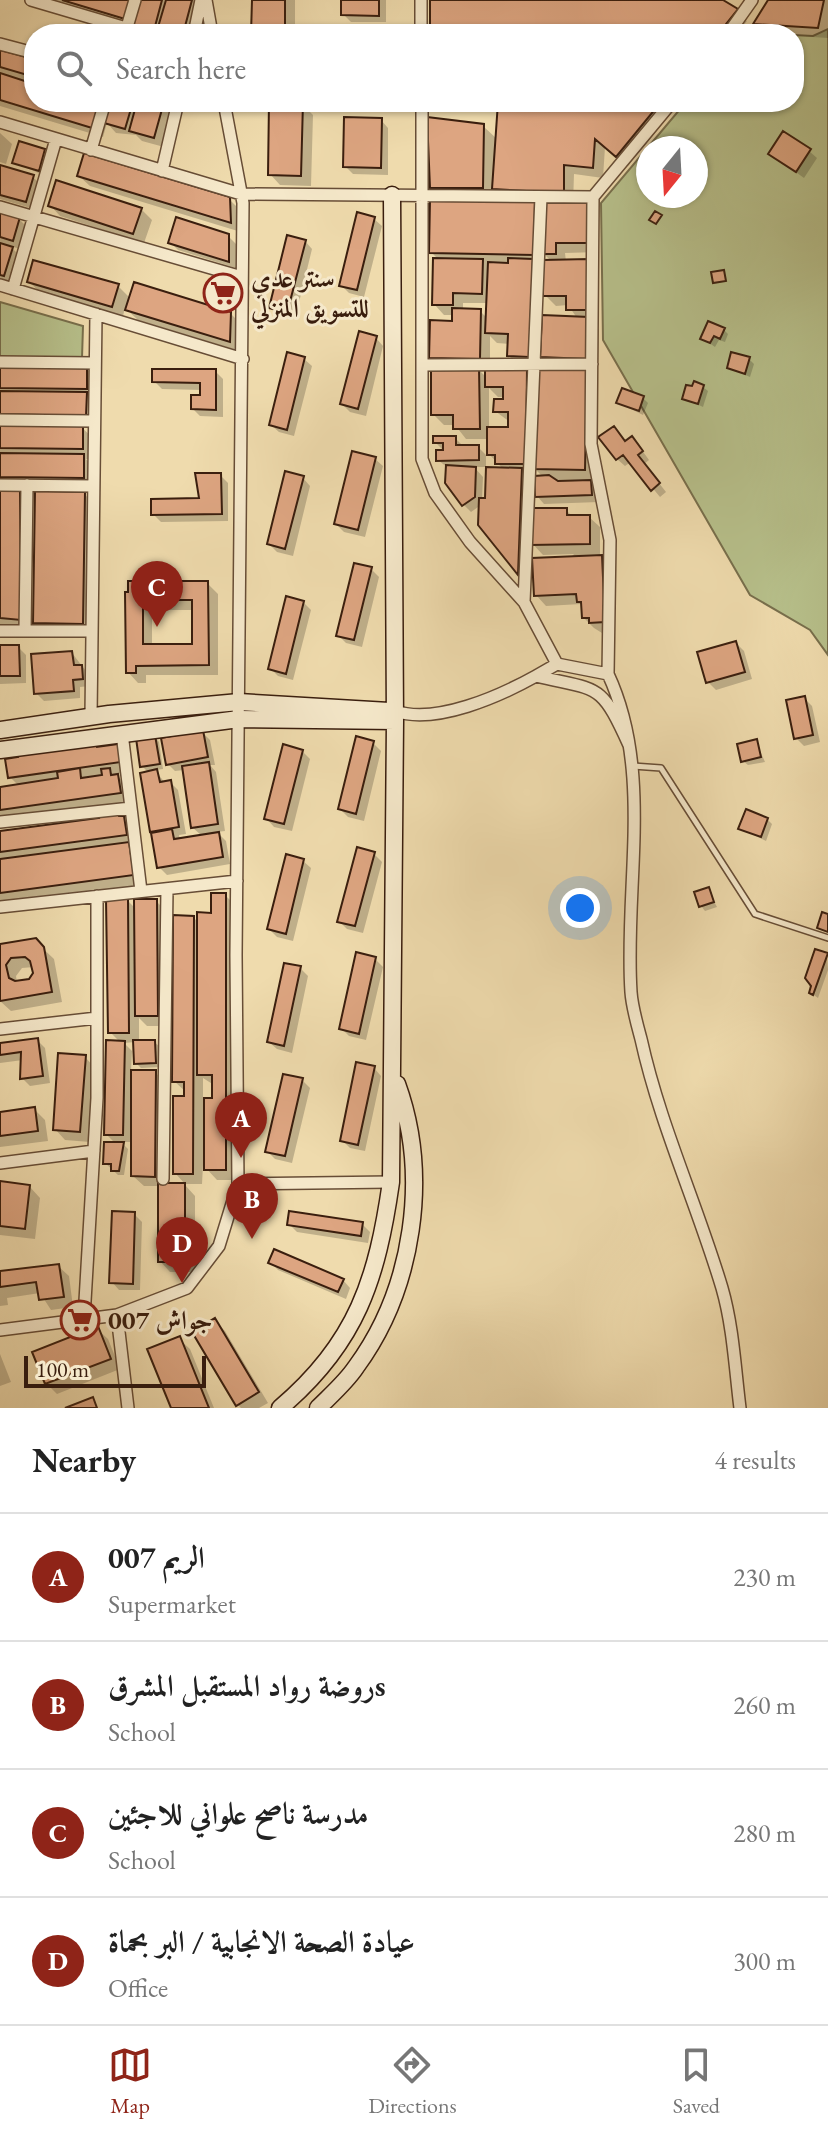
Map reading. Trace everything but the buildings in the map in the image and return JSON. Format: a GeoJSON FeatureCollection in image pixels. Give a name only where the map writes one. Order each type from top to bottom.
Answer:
{"type":"FeatureCollection","features":[{"type":"Feature","properties":{"kind":"main road"},"geometry":{"type":"LineString","coordinates":[[280,1408],[329,1360],[356,1320],[384,1231],[391,1182],[398,716],[392,195]]}},
{"type":"Feature","properties":{"kind":"main road"},"geometry":{"type":"LineString","coordinates":[[0,730],[91,716],[239,710],[398,716]]}},
{"type":"Feature","properties":{"kind":"main road"},"geometry":{"type":"LineString","coordinates":[[0,750],[122,733],[239,710]]}},
{"type":"Feature","properties":{"kind":"main road"},"geometry":{"type":"LineString","coordinates":[[318,1408],[355,1370],[375,1338],[393,1300],[409,1248],[413,1188],[410,1120],[393,1075]]}},
{"type":"Feature","properties":{"kind":"street"},"geometry":{"type":"LineString","coordinates":[[31,0],[105,24]]}},
{"type":"Feature","properties":{"kind":"street"},"geometry":{"type":"LineString","coordinates":[[128,24],[135,0]]}},
{"type":"Feature","properties":{"kind":"street"},"geometry":{"type":"LineString","coordinates":[[197,24],[204,0]]}},
{"type":"Feature","properties":{"kind":"street"},"geometry":{"type":"LineString","coordinates":[[204,0],[210,24]]}},
{"type":"Feature","properties":{"kind":"street"},"geometry":{"type":"LineString","coordinates":[[421,0],[421,24]]}},
{"type":"Feature","properties":{"kind":"street"},"geometry":{"type":"LineString","coordinates":[[735,24],[752,0]]}},
{"type":"Feature","properties":{"kind":"street"},"geometry":{"type":"LineString","coordinates":[[0,44],[24,50]]}},
{"type":"Feature","properties":{"kind":"street"},"geometry":{"type":"LineString","coordinates":[[91,150],[102,112]]}},
{"type":"Feature","properties":{"kind":"street"},"geometry":{"type":"LineString","coordinates":[[162,171],[176,112]]}},
{"type":"Feature","properties":{"kind":"street"},"geometry":{"type":"LineString","coordinates":[[0,1330],[117,1315],[187,1288],[219,1246],[238,1184],[237,881],[243,359],[241,194],[226,112]]}},
{"type":"Feature","properties":{"kind":"street"},"geometry":{"type":"LineString","coordinates":[[422,112],[422,459],[435,493],[470,542],[524,602],[557,664]]}},
{"type":"Feature","properties":{"kind":"street"},"geometry":{"type":"LineString","coordinates":[[664,112],[593,197],[591,444],[610,540],[608,674],[623,706],[634,797],[631,994],[647,1069],[667,1134],[723,1291],[740,1408]]}},
{"type":"Feature","properties":{"kind":"street"},"geometry":{"type":"LineString","coordinates":[[0,122],[241,194],[593,197]]}},
{"type":"Feature","properties":{"kind":"street"},"geometry":{"type":"LineString","coordinates":[[13,289],[56,139]]}},
{"type":"Feature","properties":{"kind":"street"},"geometry":{"type":"LineString","coordinates":[[524,602],[541,197]]}},
{"type":"Feature","properties":{"kind":"street"},"geometry":{"type":"LineString","coordinates":[[0,207],[242,277]]}},
{"type":"Feature","properties":{"kind":"street"},"geometry":{"type":"LineString","coordinates":[[0,285],[243,359]]}},
{"type":"Feature","properties":{"kind":"street"},"geometry":{"type":"LineString","coordinates":[[91,716],[96,314]]}},
{"type":"Feature","properties":{"kind":"street"},"geometry":{"type":"LineString","coordinates":[[0,362],[94,363]]}},
{"type":"Feature","properties":{"kind":"street"},"geometry":{"type":"LineString","coordinates":[[423,365],[592,364]]}},
{"type":"Feature","properties":{"kind":"street"},"geometry":{"type":"LineString","coordinates":[[0,420],[93,421]]}},
{"type":"Feature","properties":{"kind":"street"},"geometry":{"type":"LineString","coordinates":[[0,485],[93,486]]}},
{"type":"Feature","properties":{"kind":"street"},"geometry":{"type":"LineString","coordinates":[[25,631],[27,485]]}},
{"type":"Feature","properties":{"kind":"street"},"geometry":{"type":"LineString","coordinates":[[0,631],[92,631]]}},
{"type":"Feature","properties":{"kind":"street"},"geometry":{"type":"LineString","coordinates":[[398,716],[461,708],[500,696],[557,664],[608,674]]}},
{"type":"Feature","properties":{"kind":"street"},"geometry":{"type":"LineString","coordinates":[[536,676],[582,684],[599,691],[612,708],[629,745]]}},
{"type":"Feature","properties":{"kind":"street"},"geometry":{"type":"LineString","coordinates":[[122,733],[141,891]]}},
{"type":"Feature","properties":{"kind":"street"},"geometry":{"type":"LineString","coordinates":[[0,822],[131,808]]}},
{"type":"Feature","properties":{"kind":"street"},"geometry":{"type":"LineString","coordinates":[[0,907],[237,881]]}},
{"type":"Feature","properties":{"kind":"street"},"geometry":{"type":"LineString","coordinates":[[163,1179],[167,889]]}},
{"type":"Feature","properties":{"kind":"street"},"geometry":{"type":"LineString","coordinates":[[84,1318],[94,1151],[97,896]]}},
{"type":"Feature","properties":{"kind":"street"},"geometry":{"type":"LineString","coordinates":[[0,1029],[97,1018]]}},
{"type":"Feature","properties":{"kind":"street"},"geometry":{"type":"LineString","coordinates":[[0,1163],[94,1151]]}},
{"type":"Feature","properties":{"kind":"street"},"geometry":{"type":"LineString","coordinates":[[238,1184],[391,1182]]}},
{"type":"Feature","properties":{"kind":"street"},"geometry":{"type":"LineString","coordinates":[[117,1315],[128,1408]]}},
{"type":"Feature","properties":{"kind":"lane"},"geometry":{"type":"LineString","coordinates":[[631,766],[661,768],[755,914],[828,938]]}},
{"type":"Feature","properties":{"kind":"green space"},"geometry":{"type":"Polygon","coordinates":[[[828,29],[828,655],[810,630],[750,595],[603,340],[601,203],[636,161],[636,208],[708,208],[708,136],[657,136],[678,112],[804,112],[804,36],[813,36],[828,29]]]}},
{"type":"Feature","properties":{"kind":"green space"},"geometry":{"type":"Polygon","coordinates":[[[0,302],[83,326],[82,358],[0,357],[0,302]]]}},
{"type":"Feature","properties":{"kind":"place","name":"سنتر عدي للتسويق المنزلي"},"geometry":{"type":"Point","coordinates":[223,293]}},
{"type":"Feature","properties":{"kind":"place","name":"مدرسة ناصح علواني للاجئين"},"geometry":{"type":"Point","coordinates":[157,627]}},
{"type":"Feature","properties":{"kind":"place","name":"الريم 007"},"geometry":{"type":"Point","coordinates":[241,1158]}},
{"type":"Feature","properties":{"kind":"place","name":"روضة رواد المستقبل المشرقs"},"geometry":{"type":"Point","coordinates":[252,1239]}},
{"type":"Feature","properties":{"kind":"place","name":"عيادة الصحة الانجابية / البر بحماة"},"geometry":{"type":"Point","coordinates":[182,1283]}},
{"type":"Feature","properties":{"kind":"place","name":"جواش 007"},"geometry":{"type":"Point","coordinates":[80,1320]}}]}
